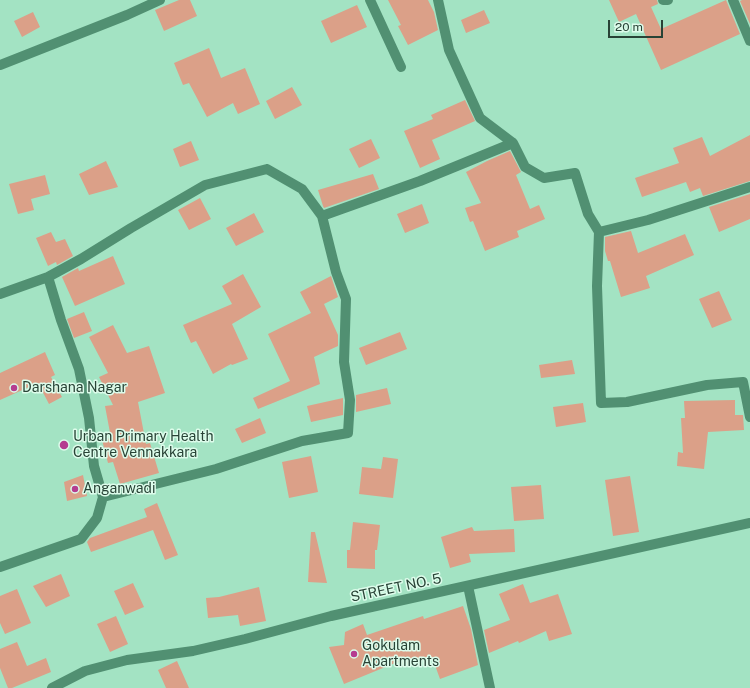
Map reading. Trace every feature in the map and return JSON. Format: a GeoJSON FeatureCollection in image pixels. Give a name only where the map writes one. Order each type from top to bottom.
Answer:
{"type":"FeatureCollection","features":[{"type":"Feature","properties":{"kind":"street"},"geometry":{"type":"LineString","coordinates":[[0,65],[127,15],[160,0]]}},
{"type":"Feature","properties":{"kind":"street"},"geometry":{"type":"LineString","coordinates":[[370,0],[401,67]]}},
{"type":"Feature","properties":{"kind":"street"},"geometry":{"type":"LineString","coordinates":[[438,0],[449,50],[480,118],[513,143],[525,167],[544,178],[575,173],[588,214],[599,232],[597,286],[601,403],[627,402],[707,385],[743,382],[750,417]]}},
{"type":"Feature","properties":{"kind":"street"},"geometry":{"type":"LineString","coordinates":[[663,0],[668,0]]}},
{"type":"Feature","properties":{"kind":"street"},"geometry":{"type":"LineString","coordinates":[[733,0],[750,41]]}},
{"type":"Feature","properties":{"kind":"street"},"geometry":{"type":"LineString","coordinates":[[322,216],[420,180],[513,143]]}},
{"type":"Feature","properties":{"kind":"street"},"geometry":{"type":"LineString","coordinates":[[0,294],[48,277],[205,185],[267,169],[302,189],[322,216],[336,272],[346,299],[344,362],[350,400],[348,432],[302,440],[216,469],[103,497]]}},
{"type":"Feature","properties":{"kind":"street"},"geometry":{"type":"LineString","coordinates":[[599,232],[648,220],[750,187]]}},
{"type":"Feature","properties":{"kind":"street"},"geometry":{"type":"LineString","coordinates":[[0,567],[81,539],[97,518],[103,497],[94,466],[89,418],[79,369],[61,320],[48,277]]}},
{"type":"Feature","properties":{"kind":"street","name":"STREET NO. 5"},"geometry":{"type":"LineString","coordinates":[[52,688],[85,671],[127,660],[193,651],[331,616],[750,523]]}},
{"type":"Feature","properties":{"kind":"street"},"geometry":{"type":"LineString","coordinates":[[468,586],[490,688]]}},
{"type":"Feature","properties":{"kind":"building"},"geometry":{"type":"Polygon","coordinates":[[[179,0],[190,0],[197,16],[164,31],[155,10],[179,0]]]}},
{"type":"Feature","properties":{"kind":"building"},"geometry":{"type":"Polygon","coordinates":[[[388,0],[428,0],[434,12],[438,30],[408,45],[398,26],[401,25],[388,0]]]}},
{"type":"Feature","properties":{"kind":"building"},"geometry":{"type":"Polygon","coordinates":[[[609,0],[657,0],[658,4],[651,7],[661,29],[726,0],[740,34],[661,70],[636,14],[619,22],[609,0]]]}},
{"type":"Feature","properties":{"kind":"building"},"geometry":{"type":"Polygon","coordinates":[[[750,0],[750,24],[740,1],[750,0]]]}},
{"type":"Feature","properties":{"kind":"building"},"geometry":{"type":"Polygon","coordinates":[[[357,5],[367,27],[331,43],[321,21],[357,5]]]}},
{"type":"Feature","properties":{"kind":"building"},"geometry":{"type":"Polygon","coordinates":[[[484,10],[490,23],[466,33],[461,20],[484,10]]]}},
{"type":"Feature","properties":{"kind":"building"},"geometry":{"type":"Polygon","coordinates":[[[33,12],[40,27],[22,37],[14,21],[33,12]]]}},
{"type":"Feature","properties":{"kind":"building"},"geometry":{"type":"Polygon","coordinates":[[[209,48],[221,78],[245,68],[260,104],[238,114],[233,103],[207,117],[189,83],[183,85],[174,63],[209,48]]]}},
{"type":"Feature","properties":{"kind":"building"},"geometry":{"type":"Polygon","coordinates":[[[292,87],[302,105],[275,119],[266,101],[292,87]]]}},
{"type":"Feature","properties":{"kind":"building"},"geometry":{"type":"Polygon","coordinates":[[[465,100],[475,121],[432,140],[440,159],[420,168],[404,131],[433,119],[431,115],[465,100]]]}},
{"type":"Feature","properties":{"kind":"building"},"geometry":{"type":"Polygon","coordinates":[[[750,135],[750,181],[703,196],[700,188],[690,192],[686,182],[642,197],[635,178],[679,163],[673,148],[702,137],[710,156],[750,135]]]}},
{"type":"Feature","properties":{"kind":"building"},"geometry":{"type":"Polygon","coordinates":[[[371,139],[380,158],[359,168],[349,149],[371,139]]]}},
{"type":"Feature","properties":{"kind":"building"},"geometry":{"type":"Polygon","coordinates":[[[191,141],[199,160],[180,167],[173,149],[191,141]]]}},
{"type":"Feature","properties":{"kind":"building"},"geometry":{"type":"Polygon","coordinates":[[[510,151],[521,172],[516,175],[530,209],[539,205],[545,219],[517,231],[519,237],[485,251],[473,221],[470,222],[465,208],[481,203],[466,172],[510,151]]]}},
{"type":"Feature","properties":{"kind":"building"},"geometry":{"type":"Polygon","coordinates":[[[106,161],[118,187],[89,195],[79,174],[106,161]]]}},
{"type":"Feature","properties":{"kind":"building"},"geometry":{"type":"Polygon","coordinates":[[[373,174],[379,189],[324,208],[318,190],[373,174]]]}},
{"type":"Feature","properties":{"kind":"building"},"geometry":{"type":"Polygon","coordinates":[[[45,175],[50,194],[31,199],[34,210],[18,214],[9,184],[45,175]]]}},
{"type":"Feature","properties":{"kind":"building"},"geometry":{"type":"Polygon","coordinates":[[[750,194],[750,219],[719,232],[709,207],[750,194]]]}},
{"type":"Feature","properties":{"kind":"building"},"geometry":{"type":"Polygon","coordinates":[[[200,198],[211,219],[189,230],[178,210],[200,198]]]}},
{"type":"Feature","properties":{"kind":"building"},"geometry":{"type":"Polygon","coordinates":[[[422,204],[429,223],[405,233],[397,214],[422,204]]]}},
{"type":"Feature","properties":{"kind":"building"},"geometry":{"type":"Polygon","coordinates":[[[254,213],[264,232],[236,246],[226,228],[254,213]]]}},
{"type":"Feature","properties":{"kind":"building"},"geometry":{"type":"Polygon","coordinates":[[[631,231],[638,253],[685,234],[694,255],[646,276],[650,288],[621,297],[610,261],[608,261],[605,251],[605,237],[631,231]]]}},
{"type":"Feature","properties":{"kind":"building"},"geometry":{"type":"Polygon","coordinates":[[[51,232],[56,242],[65,239],[73,256],[57,265],[56,262],[48,266],[36,238],[51,232]]]}},
{"type":"Feature","properties":{"kind":"building"},"geometry":{"type":"Polygon","coordinates":[[[113,256],[125,284],[75,306],[62,277],[78,268],[79,271],[113,256]]]}},
{"type":"Feature","properties":{"kind":"building"},"geometry":{"type":"Polygon","coordinates":[[[243,274],[261,307],[232,324],[248,359],[232,365],[231,364],[213,374],[196,341],[191,343],[183,325],[232,304],[222,286],[243,274]]]}},
{"type":"Feature","properties":{"kind":"building"},"geometry":{"type":"Polygon","coordinates":[[[331,276],[338,297],[324,304],[338,335],[338,346],[314,357],[320,384],[258,409],[253,398],[290,381],[268,334],[311,313],[300,292],[331,276]]]}},
{"type":"Feature","properties":{"kind":"building"},"geometry":{"type":"Polygon","coordinates":[[[719,291],[732,320],[712,328],[699,299],[719,291]]]}},
{"type":"Feature","properties":{"kind":"building"},"geometry":{"type":"Polygon","coordinates":[[[84,312],[92,331],[74,338],[67,319],[84,312]]]}},
{"type":"Feature","properties":{"kind":"building"},"geometry":{"type":"Polygon","coordinates":[[[113,325],[127,353],[149,346],[165,393],[138,402],[146,444],[150,443],[159,473],[120,484],[113,462],[108,463],[102,440],[111,438],[105,406],[113,405],[99,377],[108,373],[89,337],[113,325]]]}},
{"type":"Feature","properties":{"kind":"building"},"geometry":{"type":"Polygon","coordinates":[[[400,332],[407,349],[366,365],[359,348],[400,332]]]}},
{"type":"Feature","properties":{"kind":"building","name":"Darshana Nagar"},"geometry":{"type":"Polygon","coordinates":[[[45,352],[55,375],[51,377],[62,397],[49,404],[38,383],[0,400],[0,373],[45,352]]]}},
{"type":"Feature","properties":{"kind":"building"},"geometry":{"type":"Polygon","coordinates":[[[572,360],[575,374],[541,378],[539,365],[572,360]]]}},
{"type":"Feature","properties":{"kind":"building"},"geometry":{"type":"Polygon","coordinates":[[[387,388],[391,404],[356,412],[356,395],[387,388]]]}},
{"type":"Feature","properties":{"kind":"building"},"geometry":{"type":"Polygon","coordinates":[[[343,398],[343,415],[311,422],[307,406],[343,398]]]}},
{"type":"Feature","properties":{"kind":"building"},"geometry":{"type":"Polygon","coordinates":[[[735,400],[735,415],[743,415],[744,430],[708,432],[704,469],[677,466],[678,452],[683,453],[681,418],[685,418],[684,401],[735,400]]]}},
{"type":"Feature","properties":{"kind":"building"},"geometry":{"type":"Polygon","coordinates":[[[583,403],[586,422],[556,427],[553,407],[583,403]]]}},
{"type":"Feature","properties":{"kind":"building"},"geometry":{"type":"Polygon","coordinates":[[[260,418],[266,433],[242,443],[235,429],[260,418]]]}},
{"type":"Feature","properties":{"kind":"building"},"geometry":{"type":"Polygon","coordinates":[[[311,456],[318,492],[289,498],[282,462],[311,456]]]}},
{"type":"Feature","properties":{"kind":"building"},"geometry":{"type":"Polygon","coordinates":[[[383,457],[398,459],[393,498],[359,494],[362,467],[381,469],[383,457]]]}},
{"type":"Feature","properties":{"kind":"building","name":"Anganwadi"},"geometry":{"type":"Polygon","coordinates":[[[83,475],[87,496],[67,501],[64,482],[83,475]]]}},
{"type":"Feature","properties":{"kind":"building"},"geometry":{"type":"Polygon","coordinates":[[[630,476],[639,532],[613,536],[605,480],[630,476]]]}},
{"type":"Feature","properties":{"kind":"building"},"geometry":{"type":"Polygon","coordinates":[[[541,485],[544,519],[514,521],[511,487],[541,485]]]}},
{"type":"Feature","properties":{"kind":"building"},"geometry":{"type":"Polygon","coordinates":[[[157,503],[178,555],[165,560],[153,530],[91,552],[87,542],[90,538],[147,517],[144,509],[157,503]]]}},
{"type":"Feature","properties":{"kind":"building"},"geometry":{"type":"Polygon","coordinates":[[[353,522],[380,525],[377,550],[375,550],[375,569],[347,568],[347,550],[350,550],[353,522]]]}},
{"type":"Feature","properties":{"kind":"building"},"geometry":{"type":"Polygon","coordinates":[[[472,527],[474,531],[514,529],[515,552],[469,554],[471,562],[450,568],[441,537],[472,527]]]}},
{"type":"Feature","properties":{"kind":"building"},"geometry":{"type":"Polygon","coordinates":[[[311,532],[315,532],[327,583],[308,582],[311,532]]]}},
{"type":"Feature","properties":{"kind":"building"},"geometry":{"type":"Polygon","coordinates":[[[61,574],[70,596],[46,607],[33,586],[61,574]]]}},
{"type":"Feature","properties":{"kind":"building"},"geometry":{"type":"Polygon","coordinates":[[[133,583],[144,607],[125,615],[114,591],[133,583]]]}},
{"type":"Feature","properties":{"kind":"building"},"geometry":{"type":"Polygon","coordinates":[[[523,584],[530,603],[558,594],[572,634],[549,641],[546,631],[519,643],[518,641],[489,653],[484,630],[510,620],[499,594],[523,584]]]}},
{"type":"Feature","properties":{"kind":"building"},"geometry":{"type":"Polygon","coordinates":[[[259,587],[266,621],[240,626],[238,615],[208,618],[206,598],[219,597],[259,587]]]}},
{"type":"Feature","properties":{"kind":"building"},"geometry":{"type":"Polygon","coordinates":[[[17,589],[31,623],[5,634],[0,623],[0,596],[17,589]]]}},
{"type":"Feature","properties":{"kind":"building"},"geometry":{"type":"Polygon","coordinates":[[[463,606],[471,629],[478,665],[440,679],[432,657],[403,667],[400,661],[344,684],[329,647],[344,645],[345,632],[363,624],[367,635],[423,616],[424,619],[463,606]]]}},
{"type":"Feature","properties":{"kind":"building"},"geometry":{"type":"Polygon","coordinates":[[[116,616],[128,644],[110,652],[97,624],[116,616]]]}},
{"type":"Feature","properties":{"kind":"building"},"geometry":{"type":"Polygon","coordinates":[[[17,642],[27,666],[46,658],[51,672],[12,688],[8,688],[0,668],[0,649],[17,642]]]}},
{"type":"Feature","properties":{"kind":"building"},"geometry":{"type":"Polygon","coordinates":[[[177,661],[189,688],[166,688],[158,670],[177,661]]]}},
{"type":"Feature","properties":{"kind":"place","name":"Darshana Nagar"},"geometry":{"type":"Point","coordinates":[14,388]}},
{"type":"Feature","properties":{"kind":"place","name":"Urban Primary Health Centre Vennakkara"},"geometry":{"type":"Point","coordinates":[64,445]}},
{"type":"Feature","properties":{"kind":"place","name":"Anganwadi"},"geometry":{"type":"Point","coordinates":[75,489]}},
{"type":"Feature","properties":{"kind":"place","name":"Gokulam Apartments"},"geometry":{"type":"Point","coordinates":[354,654]}}]}
